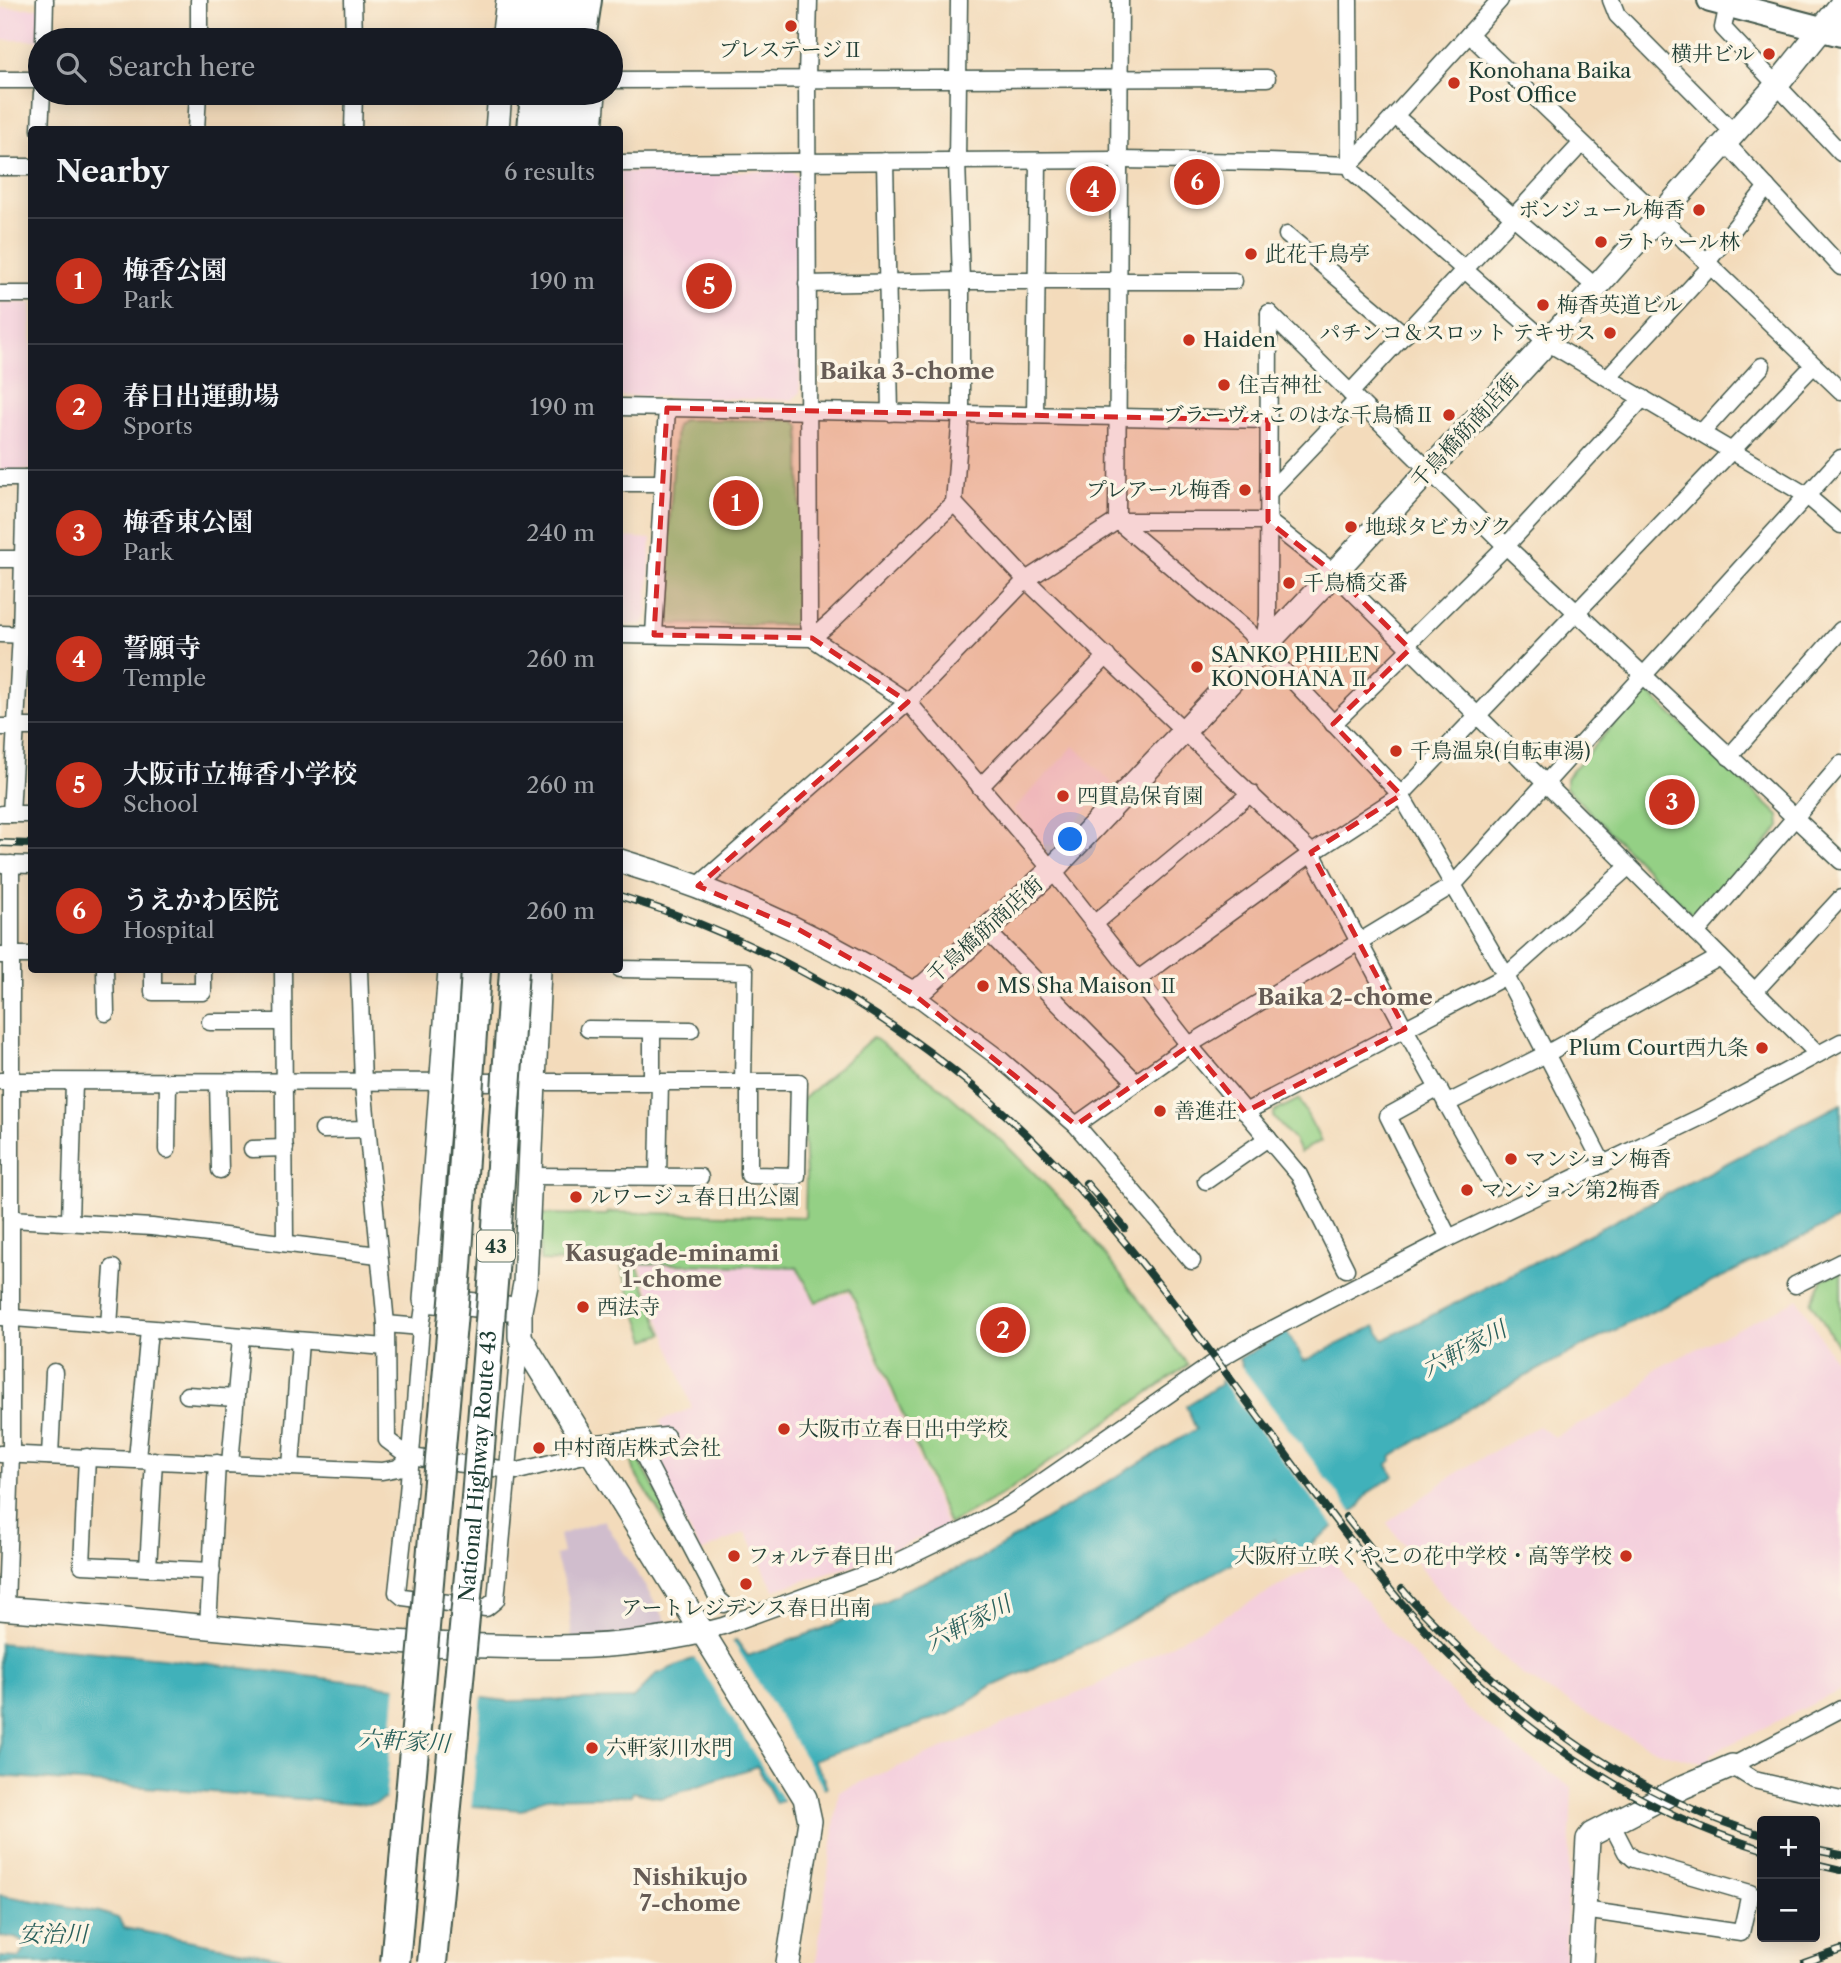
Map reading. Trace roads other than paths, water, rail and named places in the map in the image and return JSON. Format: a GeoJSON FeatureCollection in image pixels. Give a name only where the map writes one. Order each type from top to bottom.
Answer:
{"type":"FeatureCollection","features":[{"type":"Feature","properties":{"kind":"highway"},"geometry":{"type":"LineString","coordinates":[[521,28],[522,0]]}},
{"type":"Feature","properties":{"kind":"highway"},"geometry":{"type":"LineString","coordinates":[[541,28],[543,0]]}},
{"type":"Feature","properties":{"kind":"highway"},"geometry":{"type":"LineString","coordinates":[[563,28],[565,0]]}},
{"type":"Feature","properties":{"kind":"highway"},"geometry":{"type":"LineString","coordinates":[[583,28],[587,0]]}},
{"type":"Feature","properties":{"kind":"highway"},"geometry":{"type":"LineString","coordinates":[[514,126],[516,105]]}},
{"type":"Feature","properties":{"kind":"highway"},"geometry":{"type":"LineString","coordinates":[[532,126],[534,105]]}},
{"type":"Feature","properties":{"kind":"highway"},"geometry":{"type":"LineString","coordinates":[[554,126],[556,105]]}},
{"type":"Feature","properties":{"kind":"highway"},"geometry":{"type":"LineString","coordinates":[[575,126],[577,105]]}},
{"type":"Feature","properties":{"kind":"highway","name":"National Highway Route 43"},"geometry":{"type":"LineString","coordinates":[[395,1963],[457,1268],[476,973]]}},
{"type":"Feature","properties":{"kind":"highway","name":"National Highway Route 43"},"geometry":{"type":"LineString","coordinates":[[432,1963],[474,1523],[514,973]]}},
{"type":"Feature","properties":{"kind":"main road"},"geometry":{"type":"LineString","coordinates":[[1719,2],[1832,31]]}},
{"type":"Feature","properties":{"kind":"street"},"geometry":{"type":"LineString","coordinates":[[45,28],[46,0]]}},
{"type":"Feature","properties":{"kind":"street"},"geometry":{"type":"LineString","coordinates":[[199,0],[199,28]]}},
{"type":"Feature","properties":{"kind":"street"},"geometry":{"type":"LineString","coordinates":[[354,0],[354,28]]}},
{"type":"Feature","properties":{"kind":"street"},"geometry":{"type":"LineString","coordinates":[[504,28],[508,0]]}},
{"type":"Feature","properties":{"kind":"street"},"geometry":{"type":"LineString","coordinates":[[595,0],[595,28]]}},
{"type":"Feature","properties":{"kind":"street"},"geometry":{"type":"LineString","coordinates":[[809,0],[807,284],[809,624],[812,638]]}},
{"type":"Feature","properties":{"kind":"street"},"geometry":{"type":"LineString","coordinates":[[812,638],[954,503],[961,414],[961,281],[957,161],[959,0]]}},
{"type":"Feature","properties":{"kind":"street"},"geometry":{"type":"LineString","coordinates":[[1120,0],[1117,521],[1249,632],[1401,795],[1506,976],[1603,1164]]}},
{"type":"Feature","properties":{"kind":"street"},"geometry":{"type":"LineString","coordinates":[[1349,0],[1350,165],[1353,172],[1547,342],[1806,495],[1841,525]]}},
{"type":"Feature","properties":{"kind":"street"},"geometry":{"type":"LineString","coordinates":[[623,163],[1119,160],[1350,165],[1500,0]]}},
{"type":"Feature","properties":{"kind":"street"},"geometry":{"type":"LineString","coordinates":[[1611,0],[1617,15],[1730,137],[1767,187],[1841,267]]}},
{"type":"Feature","properties":{"kind":"street"},"geometry":{"type":"LineString","coordinates":[[1719,2],[1723,28],[1841,153]]}},
{"type":"Feature","properties":{"kind":"street","name":"千鳥橋筋商店街"},"geometry":{"type":"LineString","coordinates":[[912,993],[925,986],[1052,870],[1263,649],[1547,342],[1776,86],[1832,31],[1841,2]]}},
{"type":"Feature","properties":{"kind":"street"},"geometry":{"type":"LineString","coordinates":[[1469,34],[1841,391]]}},
{"type":"Feature","properties":{"kind":"street"},"geometry":{"type":"LineString","coordinates":[[623,80],[1267,78]]}},
{"type":"Feature","properties":{"kind":"street"},"geometry":{"type":"LineString","coordinates":[[0,80],[28,80]]}},
{"type":"Feature","properties":{"kind":"street"},"geometry":{"type":"LineString","coordinates":[[40,126],[41,105]]}},
{"type":"Feature","properties":{"kind":"street"},"geometry":{"type":"LineString","coordinates":[[197,126],[198,105]]}},
{"type":"Feature","properties":{"kind":"street"},"geometry":{"type":"LineString","coordinates":[[353,126],[354,105]]}},
{"type":"Feature","properties":{"kind":"street"},"geometry":{"type":"LineString","coordinates":[[498,126],[499,105]]}},
{"type":"Feature","properties":{"kind":"street"},"geometry":{"type":"LineString","coordinates":[[591,126],[593,105]]}},
{"type":"Feature","properties":{"kind":"street"},"geometry":{"type":"LineString","coordinates":[[1395,116],[1596,287]]}},
{"type":"Feature","properties":{"kind":"street"},"geometry":{"type":"LineString","coordinates":[[1268,493],[1405,335],[1582,143]]}},
{"type":"Feature","properties":{"kind":"street"},"geometry":{"type":"LineString","coordinates":[[885,161],[890,413]]}},
{"type":"Feature","properties":{"kind":"street"},"geometry":{"type":"LineString","coordinates":[[1035,415],[1038,161]]}},
{"type":"Feature","properties":{"kind":"street"},"geometry":{"type":"LineString","coordinates":[[0,167],[28,167]]}},
{"type":"Feature","properties":{"kind":"street"},"geometry":{"type":"LineString","coordinates":[[1608,377],[1709,264],[1767,187]]}},
{"type":"Feature","properties":{"kind":"street"},"geometry":{"type":"LineString","coordinates":[[1287,235],[1405,335]]}},
{"type":"Feature","properties":{"kind":"street"},"geometry":{"type":"LineString","coordinates":[[807,284],[1234,281]]}},
{"type":"Feature","properties":{"kind":"street"},"geometry":{"type":"LineString","coordinates":[[0,295],[28,295]]}},
{"type":"Feature","properties":{"kind":"street"},"geometry":{"type":"LineString","coordinates":[[1263,649],[1268,616],[1269,313],[1506,546],[1841,861]]}},
{"type":"Feature","properties":{"kind":"street"},"geometry":{"type":"LineString","coordinates":[[1702,432],[1762,366]]}},
{"type":"Feature","properties":{"kind":"street"},"geometry":{"type":"LineString","coordinates":[[1137,980],[1311,853],[1401,795],[1813,366]]}},
{"type":"Feature","properties":{"kind":"street"},"geometry":{"type":"LineString","coordinates":[[1334,724],[1506,546],[1643,398]]}},
{"type":"Feature","properties":{"kind":"street"},"geometry":{"type":"LineString","coordinates":[[623,407],[1268,419]]}},
{"type":"Feature","properties":{"kind":"street"},"geometry":{"type":"LineString","coordinates":[[654,635],[667,408]]}},
{"type":"Feature","properties":{"kind":"street"},"geometry":{"type":"LineString","coordinates":[[1076,1125],[1189,1045],[1452,885],[1841,458]]}},
{"type":"Feature","properties":{"kind":"street"},"geometry":{"type":"LineString","coordinates":[[0,478],[28,478]]}},
{"type":"Feature","properties":{"kind":"street"},"geometry":{"type":"LineString","coordinates":[[623,482],[663,483]]}},
{"type":"Feature","properties":{"kind":"street"},"geometry":{"type":"LineString","coordinates":[[954,503],[1026,580],[1311,853],[1493,1187]]}},
{"type":"Feature","properties":{"kind":"street"},"geometry":{"type":"LineString","coordinates":[[28,518],[26,635],[5,814],[28,814]]}},
{"type":"Feature","properties":{"kind":"street"},"geometry":{"type":"LineString","coordinates":[[698,886],[908,702],[1026,580],[1117,521],[1268,521],[1334,573],[1818,1055]]}},
{"type":"Feature","properties":{"kind":"street"},"geometry":{"type":"LineString","coordinates":[[0,559],[27,559]]}},
{"type":"Feature","properties":{"kind":"street"},"geometry":{"type":"LineString","coordinates":[[1729,757],[1841,630]]}},
{"type":"Feature","properties":{"kind":"street"},"geometry":{"type":"LineString","coordinates":[[0,635],[26,635]]}},
{"type":"Feature","properties":{"kind":"street"},"geometry":{"type":"LineString","coordinates":[[623,635],[812,638],[908,702],[1052,870],[1189,1045],[1299,1175],[1346,1269]]}},
{"type":"Feature","properties":{"kind":"street"},"geometry":{"type":"LineString","coordinates":[[980,787],[1107,656]]}},
{"type":"Feature","properties":{"kind":"street"},"geometry":{"type":"LineString","coordinates":[[1696,933],[1841,764]]}},
{"type":"Feature","properties":{"kind":"street"},"geometry":{"type":"LineString","coordinates":[[1094,924],[1251,793]]}},
{"type":"Feature","properties":{"kind":"street"},"geometry":{"type":"LineString","coordinates":[[623,862],[698,886],[796,928],[912,993],[1000,1059],[1076,1125],[1192,1261]]}},
{"type":"Feature","properties":{"kind":"street"},"geometry":{"type":"LineString","coordinates":[[28,865],[6,864],[6,1081],[11,1219],[5,1317],[3,1608],[400,1642],[567,1649],[655,1640],[708,1639],[723,1626],[891,1565],[934,1546],[1009,1505],[1224,1356],[1255,1338],[1449,1238],[1701,1117],[1841,1042]]}},
{"type":"Feature","properties":{"kind":"street"},"geometry":{"type":"LineString","coordinates":[[1245,1112],[1506,976],[1628,867]]}},
{"type":"Feature","properties":{"kind":"street"},"geometry":{"type":"LineString","coordinates":[[1755,991],[1841,898]]}},
{"type":"Feature","properties":{"kind":"street"},"geometry":{"type":"LineString","coordinates":[[986,930],[1135,1081]]}},
{"type":"Feature","properties":{"kind":"street"},"geometry":{"type":"LineString","coordinates":[[6,955],[28,955]]}},
{"type":"Feature","properties":{"kind":"street"},"geometry":{"type":"LineString","coordinates":[[1447,1104],[1546,1054],[1720,957]]}},
{"type":"Feature","properties":{"kind":"street"},"geometry":{"type":"LineString","coordinates":[[6,1081],[284,1083],[533,1082],[656,1082],[746,1082],[799,1082],[797,1176],[749,1175],[746,1082],[745,971],[623,969]]}},
{"type":"Feature","properties":{"kind":"street"},"geometry":{"type":"LineString","coordinates":[[105,973],[106,1013]]}},
{"type":"Feature","properties":{"kind":"street"},"geometry":{"type":"LineString","coordinates":[[153,973],[153,992],[203,992],[203,973]]}},
{"type":"Feature","properties":{"kind":"street"},"geometry":{"type":"LineString","coordinates":[[284,973],[285,1242]]}},
{"type":"Feature","properties":{"kind":"street"},"geometry":{"type":"LineString","coordinates":[[359,973],[366,1129],[386,1324],[387,1440],[410,1457],[518,1471],[590,1449],[635,1439],[666,1436]]}},
{"type":"Feature","properties":{"kind":"street"},"geometry":{"type":"LineString","coordinates":[[450,973],[425,1300],[397,1592],[402,1597],[486,1608],[496,1600],[520,1336],[520,1310],[525,1284],[528,1176],[540,973]]}},
{"type":"Feature","properties":{"kind":"street"},"geometry":{"type":"LineString","coordinates":[[210,1022],[283,1022]]}},
{"type":"Feature","properties":{"kind":"street"},"geometry":{"type":"LineString","coordinates":[[588,1029],[691,1030]]}},
{"type":"Feature","properties":{"kind":"street"},"geometry":{"type":"LineString","coordinates":[[653,1030],[658,1175]]}},
{"type":"Feature","properties":{"kind":"street"},"geometry":{"type":"LineString","coordinates":[[70,1222],[74,1082]]}},
{"type":"Feature","properties":{"kind":"street"},"geometry":{"type":"LineString","coordinates":[[167,1082],[167,1150]]}},
{"type":"Feature","properties":{"kind":"street"},"geometry":{"type":"LineString","coordinates":[[218,1082],[220,1170]]}},
{"type":"Feature","properties":{"kind":"street"},"geometry":{"type":"LineString","coordinates":[[1439,1088],[1388,1116],[1449,1238]]}},
{"type":"Feature","properties":{"kind":"street"},"geometry":{"type":"LineString","coordinates":[[323,1130],[366,1129]]}},
{"type":"Feature","properties":{"kind":"street"},"geometry":{"type":"LineString","coordinates":[[1206,1181],[1268,1138]]}},
{"type":"Feature","properties":{"kind":"street"},"geometry":{"type":"LineString","coordinates":[[251,1149],[285,1148]]}},
{"type":"Feature","properties":{"kind":"street"},"geometry":{"type":"LineString","coordinates":[[528,1176],[700,1177]]}},
{"type":"Feature","properties":{"kind":"street"},"geometry":{"type":"LineString","coordinates":[[11,1219],[152,1227],[378,1255]]}},
{"type":"Feature","properties":{"kind":"street"},"geometry":{"type":"LineString","coordinates":[[1795,1285],[1841,1262]]}},
{"type":"Feature","properties":{"kind":"street"},"geometry":{"type":"LineString","coordinates":[[109,1326],[113,1268]]}},
{"type":"Feature","properties":{"kind":"street"},"geometry":{"type":"LineString","coordinates":[[425,1300],[520,1310]]}},
{"type":"Feature","properties":{"kind":"street"},"geometry":{"type":"LineString","coordinates":[[5,1317],[386,1347]]}},
{"type":"Feature","properties":{"kind":"street"},"geometry":{"type":"LineString","coordinates":[[386,1324],[421,1327]]}},
{"type":"Feature","properties":{"kind":"street"},"geometry":{"type":"LineString","coordinates":[[137,1460],[149,1330]]}},
{"type":"Feature","properties":{"kind":"street"},"geometry":{"type":"LineString","coordinates":[[520,1336],[805,1798],[810,1821],[788,1963]]}},
{"type":"Feature","properties":{"kind":"street"},"geometry":{"type":"LineString","coordinates":[[208,1626],[224,1464],[236,1398],[241,1337]]}},
{"type":"Feature","properties":{"kind":"street"},"geometry":{"type":"LineString","coordinates":[[290,1467],[300,1341]]}},
{"type":"Feature","properties":{"kind":"street"},"geometry":{"type":"LineString","coordinates":[[50,1456],[54,1372]]}},
{"type":"Feature","properties":{"kind":"street"},"geometry":{"type":"LineString","coordinates":[[187,1395],[236,1398]]}},
{"type":"Feature","properties":{"kind":"street"},"geometry":{"type":"LineString","coordinates":[[387,1400],[415,1402]]}},
{"type":"Feature","properties":{"kind":"street"},"geometry":{"type":"LineString","coordinates":[[635,1439],[719,1601],[724,1604]]}},
{"type":"Feature","properties":{"kind":"street"},"geometry":{"type":"LineString","coordinates":[[6,1454],[382,1471],[398,1468],[410,1457]]}},
{"type":"Feature","properties":{"kind":"street"},"geometry":{"type":"LineString","coordinates":[[87,1457],[82,1565],[212,1571]]}},
{"type":"Feature","properties":{"kind":"street"},"geometry":{"type":"LineString","coordinates":[[148,1568],[154,1460]]}},
{"type":"Feature","properties":{"kind":"street"},"geometry":{"type":"LineString","coordinates":[[1581,1963],[1588,1839],[1592,1834],[1841,1709]]}},
{"type":"Feature","properties":{"kind":"street"},"geometry":{"type":"LineString","coordinates":[[1732,1766],[1755,1780],[1837,1797]]}},
{"type":"Feature","properties":{"kind":"street"},"geometry":{"type":"LineString","coordinates":[[1584,1910],[1741,1933],[1750,1893],[1634,1859],[1626,1852],[1611,1823]]}},
{"type":"Feature","properties":{"kind":"water","name":"六軒家川"},"geometry":{"type":"Polygon","coordinates":[[[1841,1104],[1841,1218],[1579,1348],[1491,1395],[1391,1457],[1392,1460],[1387,1464],[1394,1476],[1368,1493],[1359,1507],[1289,1561],[1274,1539],[1096,1640],[993,1686],[952,1713],[813,1760],[827,1787],[776,1803],[757,1766],[663,1798],[633,1792],[631,1796],[547,1798],[522,1810],[383,1799],[366,1804],[0,1776],[0,1643],[163,1658],[507,1701],[632,1699],[657,1674],[736,1640],[748,1656],[830,1626],[896,1596],[901,1591],[976,1561],[1196,1429],[1186,1406],[1221,1384],[1220,1381],[1242,1366],[1239,1359],[1287,1332],[1304,1361],[1375,1326],[1384,1340],[1841,1104]]]}},
{"type":"Feature","properties":{"kind":"water","name":"安治川"},"geometry":{"type":"Polygon","coordinates":[[[0,1895],[100,1912],[118,1918],[124,1928],[309,1963],[0,1963],[0,1957],[19,1958],[24,1951],[23,1942],[0,1936],[0,1895]]]}},
{"type":"Feature","properties":{"kind":"railway"},"geometry":{"type":"LineString","coordinates":[[0,843],[28,844]]}},
{"type":"Feature","properties":{"kind":"railway"},"geometry":{"type":"LineString","coordinates":[[623,897],[681,917],[799,970],[856,1002],[962,1077],[1011,1120],[1091,1202],[1186,1320],[1372,1568],[1424,1629],[1476,1681],[1512,1713],[1590,1769],[1673,1815],[1757,1847]]}},
{"type":"Feature","properties":{"kind":"railway"},"geometry":{"type":"LineString","coordinates":[[1086,1183],[1125,1228]]}},
{"type":"Feature","properties":{"kind":"railway"},"geometry":{"type":"LineString","coordinates":[[1346,1517],[1381,1561]]}},
{"type":"Feature","properties":{"kind":"railway"},"geometry":{"type":"LineString","coordinates":[[1402,1589],[1497,1683],[1566,1737],[1603,1762],[1680,1804],[1757,1833]]}},
{"type":"Feature","properties":{"kind":"railway"},"geometry":{"type":"LineString","coordinates":[[1820,1851],[1841,1855]]}},
{"type":"Feature","properties":{"kind":"railway"},"geometry":{"type":"LineString","coordinates":[[1820,1865],[1841,1870]]}},
{"type":"Feature","properties":{"kind":"railway"},"geometry":{"type":"LineString","coordinates":[[1804,1963],[1841,1950]]}},
{"type":"Feature","properties":{"kind":"place","name":"プレステージⅡ"},"geometry":{"type":"Point","coordinates":[791,26]}},
{"type":"Feature","properties":{"kind":"place","name":"横井ビル"},"geometry":{"type":"Point","coordinates":[1769,54]}},
{"type":"Feature","properties":{"kind":"place","name":"Konohana Baika Post Office"},"geometry":{"type":"Point","coordinates":[1454,83]}},
{"type":"Feature","properties":{"kind":"place","name":"うえかわ医院"},"geometry":{"type":"Point","coordinates":[1197,182]}},
{"type":"Feature","properties":{"kind":"place","name":"誓願寺"},"geometry":{"type":"Point","coordinates":[1093,189]}},
{"type":"Feature","properties":{"kind":"place","name":"ボンジュール梅香"},"geometry":{"type":"Point","coordinates":[1699,210]}},
{"type":"Feature","properties":{"kind":"place","name":"ラトゥール林"},"geometry":{"type":"Point","coordinates":[1601,242]}},
{"type":"Feature","properties":{"kind":"place","name":"此花千鳥亭"},"geometry":{"type":"Point","coordinates":[1251,254]}},
{"type":"Feature","properties":{"kind":"place","name":"大阪市立梅香小学校"},"geometry":{"type":"Point","coordinates":[709,286]}},
{"type":"Feature","properties":{"kind":"place","name":"梅香英道ビル"},"geometry":{"type":"Point","coordinates":[1543,305]}},
{"type":"Feature","properties":{"kind":"place","name":"パチンコ＆スロット テキサス"},"geometry":{"type":"Point","coordinates":[1610,333]}},
{"type":"Feature","properties":{"kind":"place","name":"Haiden"},"geometry":{"type":"Point","coordinates":[1189,340]}},
{"type":"Feature","properties":{"kind":"place","name":"住吉神社"},"geometry":{"type":"Point","coordinates":[1224,385]}},
{"type":"Feature","properties":{"kind":"place","name":"ブラーヴォこのはな千鳥橋Ⅱ"},"geometry":{"type":"Point","coordinates":[1449,415]}},
{"type":"Feature","properties":{"kind":"place","name":"プレアール梅香"},"geometry":{"type":"Point","coordinates":[1245,490]}},
{"type":"Feature","properties":{"kind":"place","name":"梅香公園"},"geometry":{"type":"Point","coordinates":[736,503]}},
{"type":"Feature","properties":{"kind":"place","name":"地球タビカゾク"},"geometry":{"type":"Point","coordinates":[1351,527]}},
{"type":"Feature","properties":{"kind":"place","name":"千鳥橋交番"},"geometry":{"type":"Point","coordinates":[1289,583]}},
{"type":"Feature","properties":{"kind":"place","name":"SANKO PHILEN KONOHANA Ⅱ"},"geometry":{"type":"Point","coordinates":[1197,667]}},
{"type":"Feature","properties":{"kind":"place","name":"千鳥温泉(自転車湯)"},"geometry":{"type":"Point","coordinates":[1396,751]}},
{"type":"Feature","properties":{"kind":"place","name":"四貫島保育園"},"geometry":{"type":"Point","coordinates":[1063,796]}},
{"type":"Feature","properties":{"kind":"place","name":"梅香東公園"},"geometry":{"type":"Point","coordinates":[1672,802]}},
{"type":"Feature","properties":{"kind":"place","name":"MS Sha Maison Ⅱ"},"geometry":{"type":"Point","coordinates":[983,986]}},
{"type":"Feature","properties":{"kind":"place","name":"Plum Court西九条"},"geometry":{"type":"Point","coordinates":[1762,1048]}},
{"type":"Feature","properties":{"kind":"place","name":"善進荘"},"geometry":{"type":"Point","coordinates":[1160,1111]}},
{"type":"Feature","properties":{"kind":"place","name":"マンション梅香"},"geometry":{"type":"Point","coordinates":[1511,1159]}},
{"type":"Feature","properties":{"kind":"place","name":"マンション第2梅香"},"geometry":{"type":"Point","coordinates":[1467,1190]}},
{"type":"Feature","properties":{"kind":"place","name":"ルワージュ春日出公園"},"geometry":{"type":"Point","coordinates":[576,1197]}},
{"type":"Feature","properties":{"kind":"place","name":"西法寺"},"geometry":{"type":"Point","coordinates":[583,1307]}},
{"type":"Feature","properties":{"kind":"place","name":"春日出運動場"},"geometry":{"type":"Point","coordinates":[1003,1330]}},
{"type":"Feature","properties":{"kind":"place","name":"大阪市立春日出中学校"},"geometry":{"type":"Point","coordinates":[784,1429]}},
{"type":"Feature","properties":{"kind":"place","name":"中村商店株式会社"},"geometry":{"type":"Point","coordinates":[539,1448]}},
{"type":"Feature","properties":{"kind":"place","name":"フォルテ春日出"},"geometry":{"type":"Point","coordinates":[734,1556]}},
{"type":"Feature","properties":{"kind":"place","name":"大阪府立咲くやこの花中学校・高等学校"},"geometry":{"type":"Point","coordinates":[1626,1556]}},
{"type":"Feature","properties":{"kind":"place","name":"アートレジデンス春日出南"},"geometry":{"type":"Point","coordinates":[746,1584]}},
{"type":"Feature","properties":{"kind":"place","name":"六軒家川水門"},"geometry":{"type":"Point","coordinates":[592,1748]}},
{"type":"Feature","properties":{"kind":"district","name":"Baika 3-chome"},"geometry":{"type":"Point","coordinates":[907,371]}},
{"type":"Feature","properties":{"kind":"district","name":"Baika 2-chome"},"geometry":{"type":"Point","coordinates":[1345,997]}},
{"type":"Feature","properties":{"kind":"district","name":"Kasugade-minami 1-chome"},"geometry":{"type":"Point","coordinates":[672,1266]}},
{"type":"Feature","properties":{"kind":"district","name":"Nishikujo 7-chome"},"geometry":{"type":"Point","coordinates":[690,1890]}}]}
